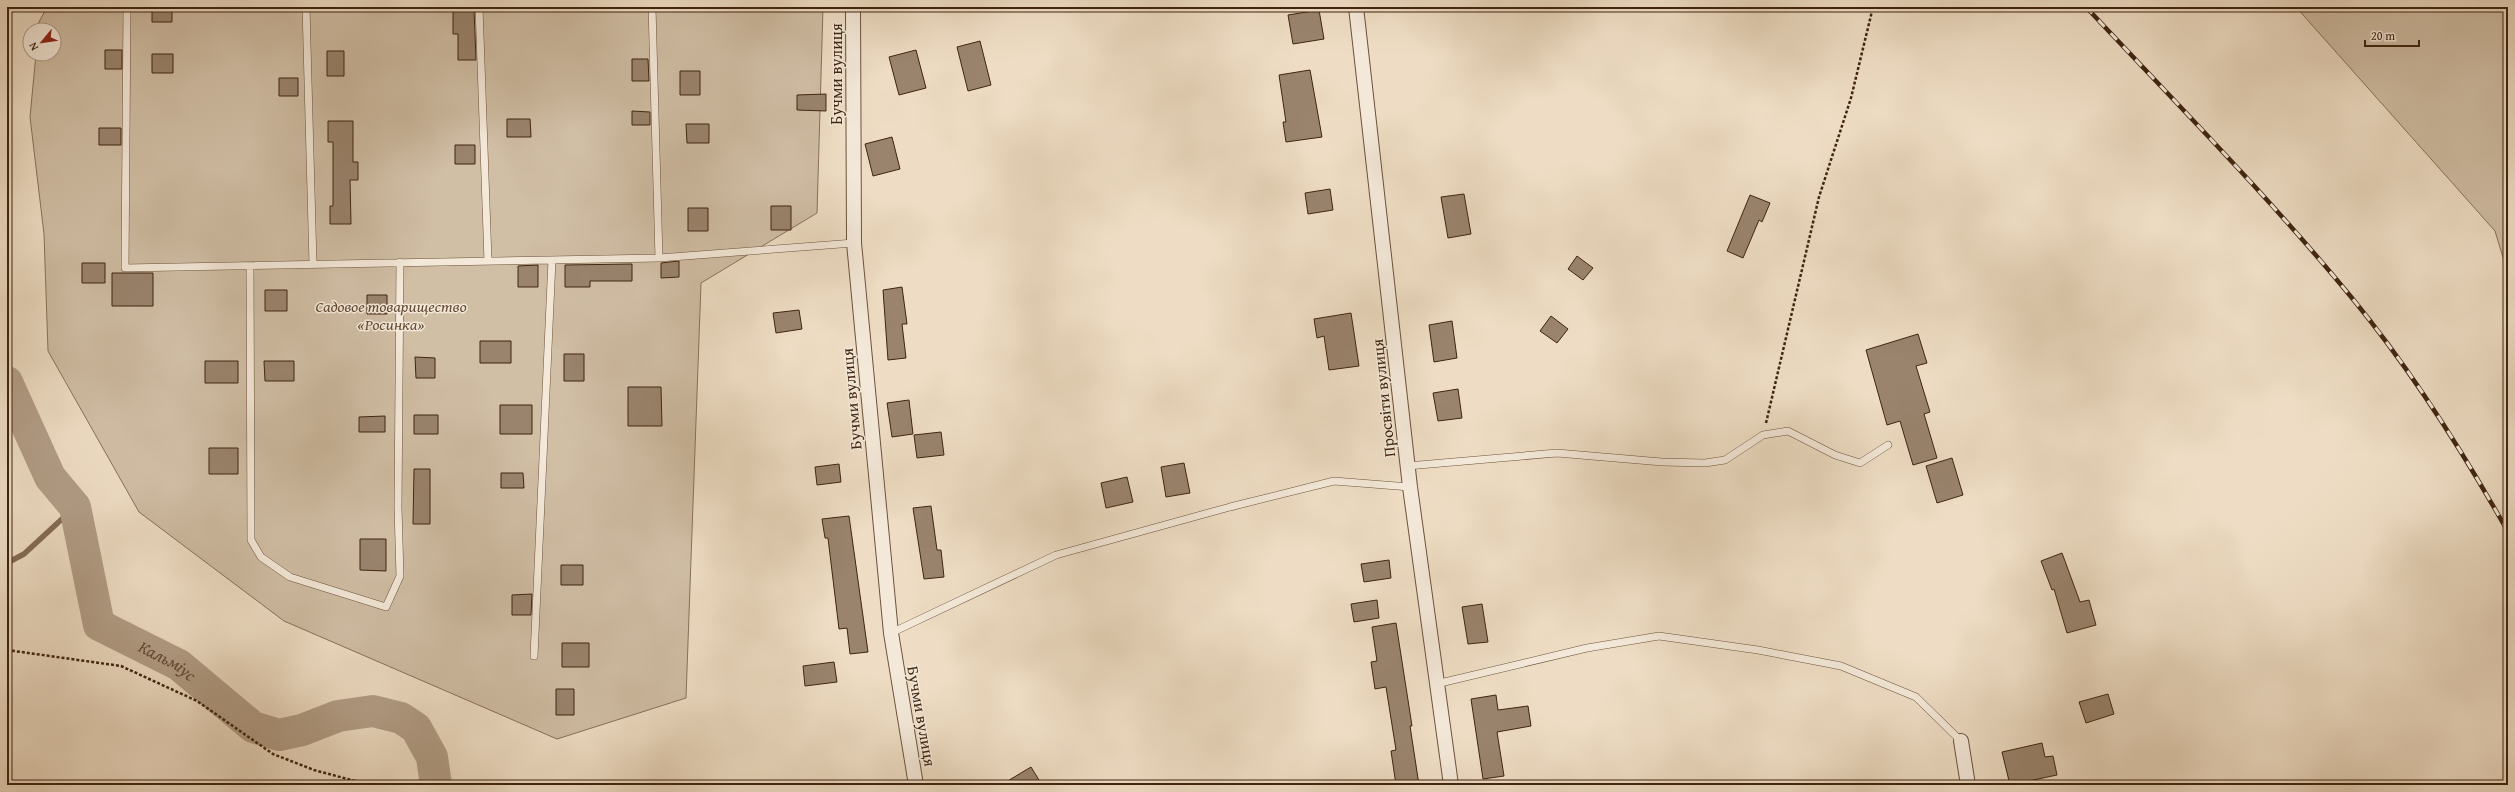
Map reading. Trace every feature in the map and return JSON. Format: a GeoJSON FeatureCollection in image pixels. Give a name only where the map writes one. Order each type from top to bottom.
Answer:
{"type":"FeatureCollection","features":[{"type":"Feature","properties":{"kind":"street","name":"Бучми вулиця"},"geometry":{"type":"LineString","coordinates":[[853,7],[854,243],[891,633],[916,785]]}},
{"type":"Feature","properties":{"kind":"street","name":"Просвіти вулиця"},"geometry":{"type":"LineString","coordinates":[[1356,7],[1407,466],[1451,785]]}},
{"type":"Feature","properties":{"kind":"street"},"geometry":{"type":"LineString","coordinates":[[1961,741],[1968,785]]}},
{"type":"Feature","properties":{"kind":"lane"},"geometry":{"type":"LineString","coordinates":[[127,7],[125,268],[659,258],[854,243]]}},
{"type":"Feature","properties":{"kind":"lane"},"geometry":{"type":"LineString","coordinates":[[306,7],[313,264]]}},
{"type":"Feature","properties":{"kind":"lane"},"geometry":{"type":"LineString","coordinates":[[479,7],[488,261]]}},
{"type":"Feature","properties":{"kind":"lane"},"geometry":{"type":"LineString","coordinates":[[652,7],[659,258]]}},
{"type":"Feature","properties":{"kind":"lane"},"geometry":{"type":"LineString","coordinates":[[534,656],[552,260]]}},
{"type":"Feature","properties":{"kind":"lane"},"geometry":{"type":"LineString","coordinates":[[250,266],[251,540],[261,556],[290,577],[386,607],[400,576],[398,507],[400,262]]}},
{"type":"Feature","properties":{"kind":"lane"},"geometry":{"type":"LineString","coordinates":[[1407,466],[1557,453],[1662,462],[1705,463],[1725,460],[1763,435],[1788,432],[1835,455],[1860,463],[1888,445]]}},
{"type":"Feature","properties":{"kind":"lane"},"geometry":{"type":"LineString","coordinates":[[891,633],[1056,555],[1230,507],[1334,482],[1410,487]]}},
{"type":"Feature","properties":{"kind":"lane"},"geometry":{"type":"LineString","coordinates":[[1436,684],[1587,648],[1658,636],[1758,650],[1841,666],[1916,697],[1961,741]]}},
{"type":"Feature","properties":{"kind":"path"},"geometry":{"type":"LineString","coordinates":[[1763,435],[1816,212],[1851,98],[1873,7]]}},
{"type":"Feature","properties":{"kind":"path"},"geometry":{"type":"LineString","coordinates":[[7,650],[121,666],[197,701],[273,754],[314,770],[370,785]]}},
{"type":"Feature","properties":{"kind":"green space","name":"Садовое товарищество «Росинка»"},"geometry":{"type":"Polygon","coordinates":[[[47,7],[823,7],[817,213],[701,283],[686,698],[557,739],[284,621],[139,512],[48,351],[44,234],[30,117],[35,62],[62,62],[62,22],[39,22],[47,7]]]}},
{"type":"Feature","properties":{"kind":"green space"},"geometry":{"type":"Polygon","coordinates":[[[2296,7],[2508,7],[2508,274],[2495,231],[2296,7]]]}},
{"type":"Feature","properties":{"kind":"building"},"geometry":{"type":"Polygon","coordinates":[[[152,7],[172,7],[172,22],[152,22],[152,7]]]}},
{"type":"Feature","properties":{"kind":"building"},"geometry":{"type":"Polygon","coordinates":[[[453,10],[474,10],[476,60],[458,60],[458,34],[453,34],[453,10]]]}},
{"type":"Feature","properties":{"kind":"building"},"geometry":{"type":"Polygon","coordinates":[[[1319,10],[1324,39],[1293,44],[1288,15],[1319,10]]]}},
{"type":"Feature","properties":{"kind":"building"},"geometry":{"type":"Polygon","coordinates":[[[980,41],[991,85],[968,91],[957,47],[980,41]]]}},
{"type":"Feature","properties":{"kind":"building"},"geometry":{"type":"Polygon","coordinates":[[[105,50],[122,50],[122,69],[105,69],[105,50]]]}},
{"type":"Feature","properties":{"kind":"building"},"geometry":{"type":"Polygon","coordinates":[[[916,50],[926,88],[899,95],[889,57],[916,50]]]}},
{"type":"Feature","properties":{"kind":"building"},"geometry":{"type":"Polygon","coordinates":[[[327,51],[344,51],[344,76],[327,76],[327,51]]]}},
{"type":"Feature","properties":{"kind":"building"},"geometry":{"type":"Polygon","coordinates":[[[152,54],[173,54],[173,73],[152,73],[152,54]]]}},
{"type":"Feature","properties":{"kind":"building"},"geometry":{"type":"Polygon","coordinates":[[[632,59],[648,59],[649,81],[632,81],[632,59]]]}},
{"type":"Feature","properties":{"kind":"building"},"geometry":{"type":"Polygon","coordinates":[[[1310,70],[1322,137],[1286,142],[1283,122],[1286,122],[1279,75],[1310,70]]]}},
{"type":"Feature","properties":{"kind":"building"},"geometry":{"type":"Polygon","coordinates":[[[680,71],[700,71],[700,95],[680,95],[680,71]]]}},
{"type":"Feature","properties":{"kind":"building"},"geometry":{"type":"Polygon","coordinates":[[[279,78],[298,78],[298,96],[279,96],[279,78]]]}},
{"type":"Feature","properties":{"kind":"building"},"geometry":{"type":"Polygon","coordinates":[[[826,94],[826,111],[797,110],[797,95],[826,94]]]}},
{"type":"Feature","properties":{"kind":"building"},"geometry":{"type":"Polygon","coordinates":[[[632,111],[650,112],[650,125],[632,125],[632,111]]]}},
{"type":"Feature","properties":{"kind":"building"},"geometry":{"type":"Polygon","coordinates":[[[507,119],[530,119],[531,137],[507,137],[507,119]]]}},
{"type":"Feature","properties":{"kind":"building"},"geometry":{"type":"Polygon","coordinates":[[[328,121],[353,121],[353,162],[358,162],[358,180],[350,180],[351,224],[330,224],[330,206],[333,206],[333,142],[328,142],[328,121]]]}},
{"type":"Feature","properties":{"kind":"building"},"geometry":{"type":"Polygon","coordinates":[[[686,124],[709,124],[709,143],[687,143],[686,124]]]}},
{"type":"Feature","properties":{"kind":"building"},"geometry":{"type":"Polygon","coordinates":[[[99,128],[121,128],[121,145],[99,145],[99,128]]]}},
{"type":"Feature","properties":{"kind":"building"},"geometry":{"type":"Polygon","coordinates":[[[892,137],[900,169],[873,176],[865,144],[892,137]]]}},
{"type":"Feature","properties":{"kind":"building"},"geometry":{"type":"Polygon","coordinates":[[[455,145],[475,145],[475,164],[455,164],[455,145]]]}},
{"type":"Feature","properties":{"kind":"building"},"geometry":{"type":"Polygon","coordinates":[[[1330,189],[1333,210],[1308,214],[1305,193],[1330,189]]]}},
{"type":"Feature","properties":{"kind":"building"},"geometry":{"type":"Polygon","coordinates":[[[1464,194],[1471,234],[1448,238],[1441,197],[1464,194]]]}},
{"type":"Feature","properties":{"kind":"building"},"geometry":{"type":"Polygon","coordinates":[[[1750,195],[1770,203],[1762,222],[1759,220],[1743,258],[1727,251],[1750,195]]]}},
{"type":"Feature","properties":{"kind":"building"},"geometry":{"type":"Polygon","coordinates":[[[771,206],[791,206],[791,230],[771,230],[771,206]]]}},
{"type":"Feature","properties":{"kind":"building"},"geometry":{"type":"Polygon","coordinates":[[[688,208],[708,208],[708,231],[688,231],[688,208]]]}},
{"type":"Feature","properties":{"kind":"building"},"geometry":{"type":"Polygon","coordinates":[[[1577,256],[1593,268],[1583,280],[1568,269],[1577,256]]]}},
{"type":"Feature","properties":{"kind":"building"},"geometry":{"type":"Polygon","coordinates":[[[679,261],[679,277],[661,278],[661,263],[679,261]]]}},
{"type":"Feature","properties":{"kind":"building"},"geometry":{"type":"Polygon","coordinates":[[[82,263],[105,263],[105,283],[82,283],[82,263]]]}},
{"type":"Feature","properties":{"kind":"building"},"geometry":{"type":"Polygon","coordinates":[[[632,264],[632,281],[590,281],[590,287],[565,287],[565,265],[632,264]]]}},
{"type":"Feature","properties":{"kind":"building"},"geometry":{"type":"Polygon","coordinates":[[[538,265],[538,287],[518,287],[518,266],[538,265]]]}},
{"type":"Feature","properties":{"kind":"building"},"geometry":{"type":"Polygon","coordinates":[[[112,273],[153,273],[153,306],[112,306],[112,273]]]}},
{"type":"Feature","properties":{"kind":"building"},"geometry":{"type":"Polygon","coordinates":[[[902,287],[907,324],[902,324],[906,358],[888,360],[883,290],[902,287]]]}},
{"type":"Feature","properties":{"kind":"building"},"geometry":{"type":"Polygon","coordinates":[[[265,290],[287,290],[287,311],[265,311],[265,290]]]}},
{"type":"Feature","properties":{"kind":"building"},"geometry":{"type":"Polygon","coordinates":[[[367,295],[387,295],[387,314],[367,314],[367,295]]]}},
{"type":"Feature","properties":{"kind":"building"},"geometry":{"type":"Polygon","coordinates":[[[799,310],[802,329],[776,333],[773,313],[799,310]]]}},
{"type":"Feature","properties":{"kind":"building"},"geometry":{"type":"Polygon","coordinates":[[[1351,313],[1359,366],[1329,370],[1324,336],[1317,338],[1314,319],[1351,313]]]}},
{"type":"Feature","properties":{"kind":"building"},"geometry":{"type":"Polygon","coordinates":[[[1551,316],[1568,329],[1557,343],[1540,331],[1551,316]]]}},
{"type":"Feature","properties":{"kind":"building"},"geometry":{"type":"Polygon","coordinates":[[[1452,321],[1457,358],[1434,362],[1429,325],[1452,321]]]}},
{"type":"Feature","properties":{"kind":"building"},"geometry":{"type":"Polygon","coordinates":[[[1918,334],[1927,363],[1916,366],[1930,412],[1924,414],[1937,458],[1913,465],[1900,421],[1887,425],[1866,350],[1918,334]]]}},
{"type":"Feature","properties":{"kind":"building"},"geometry":{"type":"Polygon","coordinates":[[[480,341],[511,341],[511,363],[480,363],[480,341]]]}},
{"type":"Feature","properties":{"kind":"building"},"geometry":{"type":"Polygon","coordinates":[[[564,354],[584,354],[584,381],[564,381],[564,354]]]}},
{"type":"Feature","properties":{"kind":"building"},"geometry":{"type":"Polygon","coordinates":[[[415,357],[435,358],[435,378],[416,378],[415,357]]]}},
{"type":"Feature","properties":{"kind":"building"},"geometry":{"type":"Polygon","coordinates":[[[205,361],[238,361],[238,383],[205,383],[205,361]]]}},
{"type":"Feature","properties":{"kind":"building"},"geometry":{"type":"Polygon","coordinates":[[[264,361],[294,361],[294,381],[265,381],[264,361]]]}},
{"type":"Feature","properties":{"kind":"building"},"geometry":{"type":"Polygon","coordinates":[[[628,387],[661,387],[662,426],[628,426],[628,387]]]}},
{"type":"Feature","properties":{"kind":"building"},"geometry":{"type":"Polygon","coordinates":[[[1458,389],[1462,418],[1438,421],[1433,393],[1458,389]]]}},
{"type":"Feature","properties":{"kind":"building"},"geometry":{"type":"Polygon","coordinates":[[[909,400],[913,434],[892,437],[887,403],[909,400]]]}},
{"type":"Feature","properties":{"kind":"building"},"geometry":{"type":"Polygon","coordinates":[[[500,405],[532,405],[532,434],[500,434],[500,405]]]}},
{"type":"Feature","properties":{"kind":"building"},"geometry":{"type":"Polygon","coordinates":[[[414,415],[438,415],[438,434],[414,434],[414,415]]]}},
{"type":"Feature","properties":{"kind":"building"},"geometry":{"type":"Polygon","coordinates":[[[385,416],[385,432],[359,432],[359,417],[385,416]]]}},
{"type":"Feature","properties":{"kind":"building"},"geometry":{"type":"Polygon","coordinates":[[[941,432],[944,455],[917,458],[914,435],[941,432]]]}},
{"type":"Feature","properties":{"kind":"building"},"geometry":{"type":"Polygon","coordinates":[[[209,448],[238,448],[238,474],[209,474],[209,448]]]}},
{"type":"Feature","properties":{"kind":"building"},"geometry":{"type":"Polygon","coordinates":[[[1952,458],[1963,495],[1937,503],[1926,466],[1952,458]]]}},
{"type":"Feature","properties":{"kind":"building"},"geometry":{"type":"Polygon","coordinates":[[[1184,463],[1190,493],[1166,497],[1161,467],[1184,463]]]}},
{"type":"Feature","properties":{"kind":"building"},"geometry":{"type":"Polygon","coordinates":[[[839,464],[841,482],[817,485],[815,467],[839,464]]]}},
{"type":"Feature","properties":{"kind":"building"},"geometry":{"type":"Polygon","coordinates":[[[414,469],[430,469],[430,524],[413,524],[414,469]]]}},
{"type":"Feature","properties":{"kind":"building"},"geometry":{"type":"Polygon","coordinates":[[[501,473],[523,473],[524,488],[501,488],[501,473]]]}},
{"type":"Feature","properties":{"kind":"building"},"geometry":{"type":"Polygon","coordinates":[[[1127,477],[1133,502],[1106,508],[1101,483],[1127,477]]]}},
{"type":"Feature","properties":{"kind":"building"},"geometry":{"type":"Polygon","coordinates":[[[931,506],[937,550],[941,550],[944,577],[924,579],[913,508],[931,506]]]}},
{"type":"Feature","properties":{"kind":"building"},"geometry":{"type":"Polygon","coordinates":[[[849,516],[868,652],[850,654],[847,628],[839,629],[828,538],[825,538],[822,519],[849,516]]]}},
{"type":"Feature","properties":{"kind":"building"},"geometry":{"type":"Polygon","coordinates":[[[360,539],[386,539],[386,571],[360,570],[360,539]]]}},
{"type":"Feature","properties":{"kind":"building"},"geometry":{"type":"Polygon","coordinates":[[[2062,553],[2080,602],[2089,600],[2096,625],[2067,633],[2054,589],[2052,590],[2041,561],[2062,553]]]}},
{"type":"Feature","properties":{"kind":"building"},"geometry":{"type":"Polygon","coordinates":[[[1389,560],[1391,578],[1364,582],[1361,564],[1389,560]]]}},
{"type":"Feature","properties":{"kind":"building"},"geometry":{"type":"Polygon","coordinates":[[[561,565],[583,565],[583,585],[561,585],[561,565]]]}},
{"type":"Feature","properties":{"kind":"building"},"geometry":{"type":"Polygon","coordinates":[[[532,594],[531,615],[512,615],[512,595],[532,594]]]}},
{"type":"Feature","properties":{"kind":"building"},"geometry":{"type":"Polygon","coordinates":[[[1377,600],[1379,618],[1354,622],[1351,604],[1377,600]]]}},
{"type":"Feature","properties":{"kind":"building"},"geometry":{"type":"Polygon","coordinates":[[[1482,604],[1488,642],[1468,644],[1462,607],[1482,604]]]}},
{"type":"Feature","properties":{"kind":"building"},"geometry":{"type":"Polygon","coordinates":[[[1396,623],[1412,726],[1410,726],[1419,785],[1396,785],[1391,751],[1396,750],[1386,687],[1375,689],[1371,662],[1377,661],[1372,627],[1396,623]]]}},
{"type":"Feature","properties":{"kind":"building"},"geometry":{"type":"Polygon","coordinates":[[[562,643],[589,643],[589,667],[562,667],[562,643]]]}},
{"type":"Feature","properties":{"kind":"building"},"geometry":{"type":"Polygon","coordinates":[[[834,662],[837,682],[805,686],[803,666],[834,662]]]}},
{"type":"Feature","properties":{"kind":"building"},"geometry":{"type":"Polygon","coordinates":[[[556,689],[574,689],[574,715],[556,715],[556,689]]]}},
{"type":"Feature","properties":{"kind":"building"},"geometry":{"type":"Polygon","coordinates":[[[2108,694],[2114,714],[2086,723],[2079,702],[2108,694]]]}},
{"type":"Feature","properties":{"kind":"building"},"geometry":{"type":"Polygon","coordinates":[[[1496,695],[1498,710],[1528,706],[1531,726],[1497,732],[1504,776],[1483,779],[1471,699],[1496,695]]]}},
{"type":"Feature","properties":{"kind":"building"},"geometry":{"type":"Polygon","coordinates":[[[2042,743],[2045,757],[2053,756],[2057,775],[2010,785],[2002,752],[2042,743]]]}},
{"type":"Feature","properties":{"kind":"building"},"geometry":{"type":"Polygon","coordinates":[[[1031,767],[1042,785],[1001,785],[1031,767]]]}},
{"type":"Feature","properties":{"kind":"waterway","name":"Кальміус"},"geometry":{"type":"LineString","coordinates":[[7,382],[50,477],[75,507],[99,625],[179,665],[253,727],[279,735],[302,730],[338,716],[373,711],[401,718],[416,728],[432,757],[436,785]]}},
{"type":"Feature","properties":{"kind":"waterway"},"geometry":{"type":"LineString","coordinates":[[7,563],[24,554],[75,507]]}},
{"type":"Feature","properties":{"kind":"railway"},"geometry":{"type":"LineString","coordinates":[[2086,7],[2255,186],[2320,260],[2374,325],[2435,411],[2473,471],[2508,532]]}}]}
